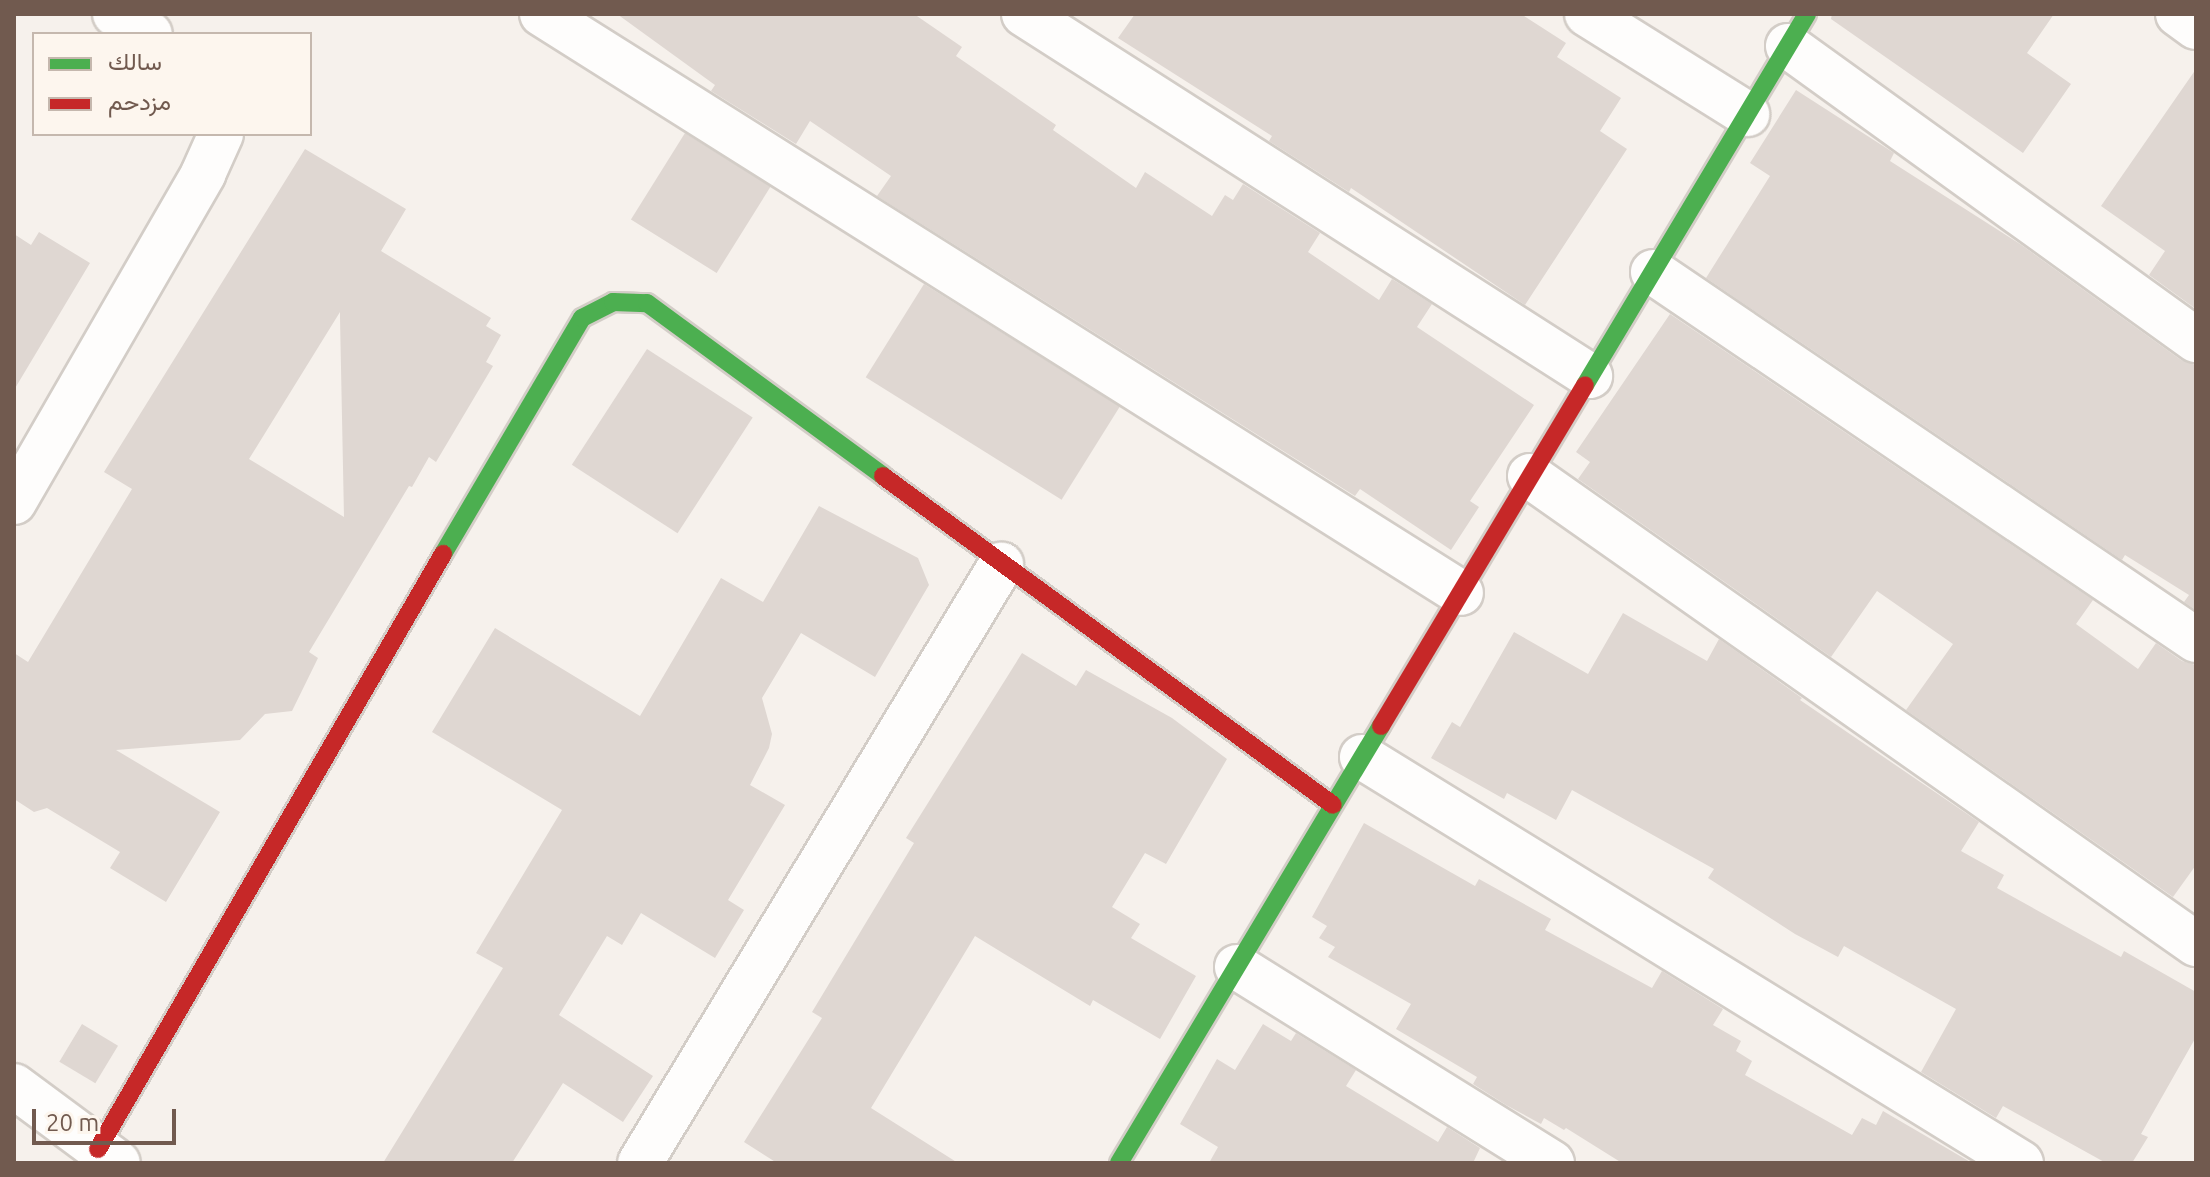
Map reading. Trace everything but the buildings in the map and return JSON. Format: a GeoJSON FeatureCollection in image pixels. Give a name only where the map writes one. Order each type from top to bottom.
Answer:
{"type":"FeatureCollection","features":[{"type":"Feature","properties":{"kind":"street"},"geometry":{"type":"LineString","coordinates":[[115,14],[146,32]]}},
{"type":"Feature","properties":{"kind":"street"},"geometry":{"type":"LineString","coordinates":[[542,14],[1461,593]]}},
{"type":"Feature","properties":{"kind":"street"},"geometry":{"type":"LineString","coordinates":[[1024,14],[1590,376]]}},
{"type":"Feature","properties":{"kind":"street"},"geometry":{"type":"LineString","coordinates":[[1587,14],[1747,114]]}},
{"type":"Feature","properties":{"kind":"street"},"geometry":{"type":"LineString","coordinates":[[2178,14],[2196,27]]}},
{"type":"Feature","properties":{"kind":"street"},"geometry":{"type":"LineString","coordinates":[[1119,1163],[1797,30],[2196,340]]}},
{"type":"Feature","properties":{"kind":"street"},"geometry":{"type":"LineString","coordinates":[[14,502],[203,174],[220,136]]}},
{"type":"Feature","properties":{"kind":"street"},"geometry":{"type":"LineString","coordinates":[[1653,272],[2196,640]]}},
{"type":"Feature","properties":{"kind":"street"},"geometry":{"type":"LineString","coordinates":[[14,1086],[108,1156],[582,318],[613,302],[647,303],[1333,805]]}},
{"type":"Feature","properties":{"kind":"street"},"geometry":{"type":"LineString","coordinates":[[1530,476],[2196,944]]}},
{"type":"Feature","properties":{"kind":"street"},"geometry":{"type":"LineString","coordinates":[[640,1163],[1001,565]]}},
{"type":"Feature","properties":{"kind":"street"},"geometry":{"type":"LineString","coordinates":[[1362,757],[2021,1163]]}},
{"type":"Feature","properties":{"kind":"street"},"geometry":{"type":"LineString","coordinates":[[1237,967],[1552,1163]]}},
{"type":"Feature","properties":{"kind":"traffic: fast"},"geometry":{"type":"LineString","coordinates":[[1585,385],[1807,14]]}},
{"type":"Feature","properties":{"kind":"traffic: fast"},"geometry":{"type":"LineString","coordinates":[[443,554],[582,318],[613,302],[647,303],[883,476]]}},
{"type":"Feature","properties":{"kind":"traffic: fast"},"geometry":{"type":"LineString","coordinates":[[1119,1163],[1381,726]]}},
{"type":"Feature","properties":{"kind":"traffic: jam"},"geometry":{"type":"LineString","coordinates":[[1381,726],[1585,385]]}},
{"type":"Feature","properties":{"kind":"traffic: jam"},"geometry":{"type":"LineString","coordinates":[[883,476],[1333,805]]}},
{"type":"Feature","properties":{"kind":"traffic: jam"},"geometry":{"type":"LineString","coordinates":[[98,1149],[443,554]]}}]}
